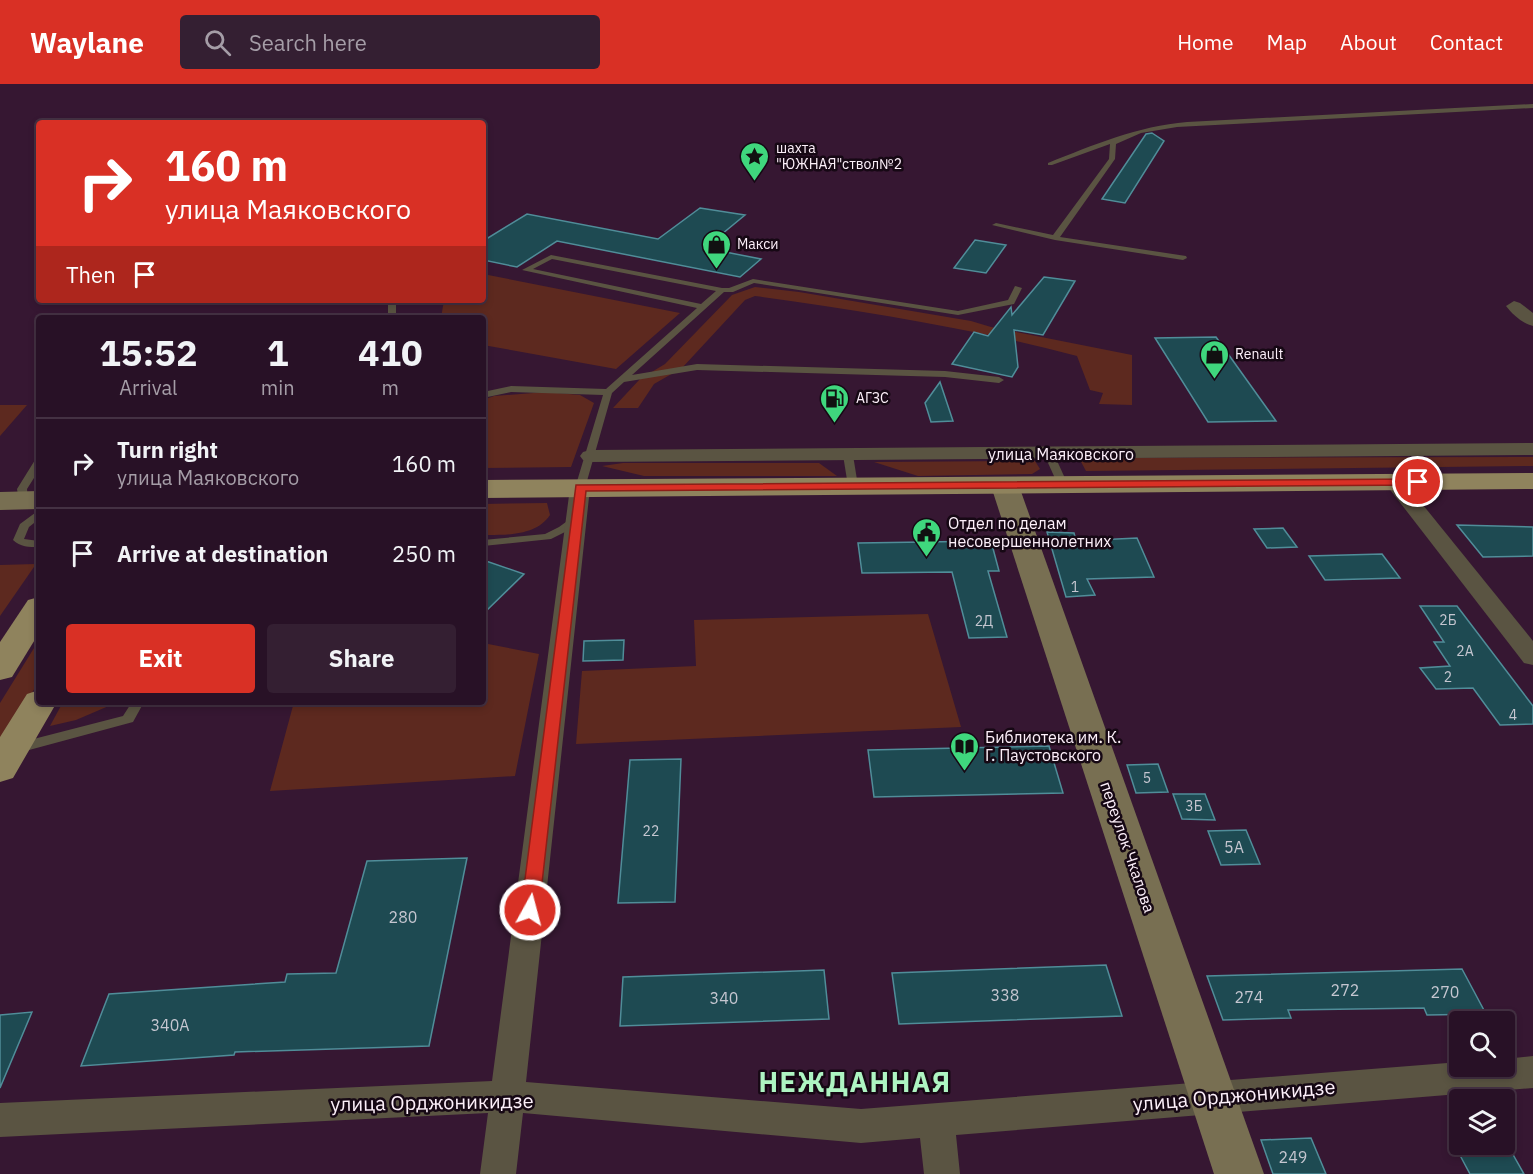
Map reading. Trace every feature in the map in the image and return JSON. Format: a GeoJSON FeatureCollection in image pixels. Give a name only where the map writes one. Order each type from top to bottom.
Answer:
{"type":"FeatureCollection","features":[{"type":"Feature","properties":{"kind":"main road","name":"улица Маяковского"},"geometry":{"type":"LineString","coordinates":[[486,489],[1533,481]]}},
{"type":"Feature","properties":{"kind":"main road"},"geometry":{"type":"LineString","coordinates":[[0,669],[36,612]]}},
{"type":"Feature","properties":{"kind":"main road"},"geometry":{"type":"LineString","coordinates":[[5,759],[37,705]]}},
{"type":"Feature","properties":{"kind":"street"},"geometry":{"type":"LineString","coordinates":[[1514,306],[1533,321]]}},
{"type":"Feature","properties":{"kind":"street","name":"улица Маяковского"},"geometry":{"type":"LineString","coordinates":[[590,456],[1533,449]]}},
{"type":"Feature","properties":{"kind":"street"},"geometry":{"type":"LineString","coordinates":[[1395,483],[1533,657]]}},
{"type":"Feature","properties":{"kind":"street","name":"переулок Чкалова"},"geometry":{"type":"LineString","coordinates":[[1005,486],[1239,1174]]}},
{"type":"Feature","properties":{"kind":"street"},"geometry":{"type":"LineString","coordinates":[[498,1174],[580,488]]}},
{"type":"Feature","properties":{"kind":"street","name":"улица Орджоникидзе"},"geometry":{"type":"LineString","coordinates":[[0,1120],[508,1096],[861,1126],[1533,1072]]}},
{"type":"Feature","properties":{"kind":"street"},"geometry":{"type":"LineString","coordinates":[[936,1120],[942,1174]]}},
{"type":"Feature","properties":{"kind":"lane"},"geometry":{"type":"LineString","coordinates":[[1050,164],[1098,145],[1157,127],[1533,106]]}},
{"type":"Feature","properties":{"kind":"lane"},"geometry":{"type":"LineString","coordinates":[[1055,238],[1112,159],[1113,143],[1119,139]]}},
{"type":"Feature","properties":{"kind":"lane"},"geometry":{"type":"LineString","coordinates":[[996,225],[1055,238],[1183,258]]}},
{"type":"Feature","properties":{"kind":"lane"},"geometry":{"type":"LineString","coordinates":[[702,307],[526,270],[551,257],[722,290],[730,290],[753,281],[958,313],[1011,302],[1018,288]]}},
{"type":"Feature","properties":{"kind":"lane"},"geometry":{"type":"LineString","coordinates":[[580,488],[609,392],[722,290]]}},
{"type":"Feature","properties":{"kind":"lane"},"geometry":{"type":"LineString","coordinates":[[621,380],[697,367],[945,374],[999,380]]}},
{"type":"Feature","properties":{"kind":"lane"},"geometry":{"type":"LineString","coordinates":[[486,395],[511,389],[609,392]]}},
{"type":"Feature","properties":{"kind":"lane"},"geometry":{"type":"LineString","coordinates":[[1049,454],[1063,485]]}},
{"type":"Feature","properties":{"kind":"lane"},"geometry":{"type":"LineString","coordinates":[[848,455],[853,486]]}},
{"type":"Feature","properties":{"kind":"lane"},"geometry":{"type":"LineString","coordinates":[[36,467],[22,489],[25,503],[24,526],[18,540],[36,544]]}},
{"type":"Feature","properties":{"kind":"lane"},"geometry":{"type":"LineString","coordinates":[[486,543],[548,537],[563,529],[577,516]]}},
{"type":"Feature","properties":{"kind":"lane"},"geometry":{"type":"LineString","coordinates":[[5,759],[128,719],[136,705]]}},
{"type":"Feature","properties":{"kind":"shaded area"},"geometry":{"type":"Polygon","coordinates":[[[486,275],[680,313],[616,369],[486,346],[486,315],[442,315],[444,303],[486,303],[486,275]]]}},
{"type":"Feature","properties":{"kind":"shaded area"},"geometry":{"type":"Polygon","coordinates":[[[755,287],[799,292],[971,321],[1132,355],[1132,405],[1099,404],[1103,393],[1090,390],[1077,356],[917,321],[755,296],[745,300],[682,368],[654,384],[638,408],[613,408],[640,379],[665,364],[732,295],[755,287]]]}},
{"type":"Feature","properties":{"kind":"shaded area"},"geometry":{"type":"Polygon","coordinates":[[[546,392],[580,395],[594,403],[571,467],[486,468],[486,399],[494,396],[546,392]]]}},
{"type":"Feature","properties":{"kind":"shaded area"},"geometry":{"type":"Polygon","coordinates":[[[0,405],[27,405],[0,436],[0,405]]]}},
{"type":"Feature","properties":{"kind":"shaded area"},"geometry":{"type":"Polygon","coordinates":[[[1533,457],[1533,466],[1086,471],[1079,458],[1533,457]]]}},
{"type":"Feature","properties":{"kind":"shaded area"},"geometry":{"type":"Polygon","coordinates":[[[1035,461],[1040,469],[1032,474],[918,476],[874,462],[1035,461]]]}},
{"type":"Feature","properties":{"kind":"shaded area"},"geometry":{"type":"Polygon","coordinates":[[[623,463],[819,463],[837,476],[644,476],[602,466],[623,463]]]}},
{"type":"Feature","properties":{"kind":"shaded area"},"geometry":{"type":"Polygon","coordinates":[[[547,503],[550,515],[544,522],[529,531],[486,535],[486,504],[547,503]]]}},
{"type":"Feature","properties":{"kind":"shaded area"},"geometry":{"type":"Polygon","coordinates":[[[36,564],[0,616],[0,565],[36,564]]]}},
{"type":"Feature","properties":{"kind":"shaded area"},"geometry":{"type":"Polygon","coordinates":[[[928,614],[961,727],[576,744],[582,671],[696,666],[694,620],[928,614]]]}},
{"type":"Feature","properties":{"kind":"shaded area"},"geometry":{"type":"Polygon","coordinates":[[[486,644],[539,654],[515,776],[270,791],[293,705],[486,705],[486,644]]]}},
{"type":"Feature","properties":{"kind":"shaded area"},"geometry":{"type":"Polygon","coordinates":[[[36,645],[36,686],[0,747],[0,703],[36,645]]]}},
{"type":"Feature","properties":{"kind":"shaded area"},"geometry":{"type":"Polygon","coordinates":[[[61,705],[111,705],[76,720],[50,726],[61,705]]]}},
{"type":"Feature","properties":{"kind":"building"},"geometry":{"type":"Polygon","coordinates":[[[1152,133],[1164,141],[1125,203],[1102,199],[1146,134],[1152,133]]]}},
{"type":"Feature","properties":{"kind":"building"},"geometry":{"type":"Polygon","coordinates":[[[700,208],[745,215],[705,248],[761,259],[740,277],[557,241],[517,267],[486,261],[486,239],[527,214],[658,239],[700,208]]]}},
{"type":"Feature","properties":{"kind":"building"},"geometry":{"type":"Polygon","coordinates":[[[975,240],[1006,245],[986,273],[954,268],[975,240]]]}},
{"type":"Feature","properties":{"kind":"building"},"geometry":{"type":"Polygon","coordinates":[[[1044,277],[1075,281],[1043,335],[1014,330],[1018,367],[1012,377],[952,364],[974,332],[988,336],[1011,307],[1012,315],[1044,277]]]}},
{"type":"Feature","properties":{"kind":"building","name":"Renault"},"geometry":{"type":"Polygon","coordinates":[[[1216,337],[1276,421],[1208,422],[1155,338],[1216,337]]]}},
{"type":"Feature","properties":{"kind":"building"},"geometry":{"type":"Polygon","coordinates":[[[940,382],[953,421],[931,422],[925,403],[940,382]]]}},
{"type":"Feature","properties":{"kind":"building"},"geometry":{"type":"Polygon","coordinates":[[[1457,525],[1533,527],[1533,556],[1483,557],[1457,525]]]}},
{"type":"Feature","properties":{"kind":"building"},"geometry":{"type":"Polygon","coordinates":[[[1283,528],[1297,547],[1267,548],[1254,529],[1283,528]]]}},
{"type":"Feature","properties":{"kind":"building"},"geometry":{"type":"Polygon","coordinates":[[[1047,532],[1074,533],[1076,541],[1137,538],[1154,577],[1087,579],[1095,595],[1066,597],[1047,532]]]}},
{"type":"Feature","properties":{"kind":"building","name":"Отдел по делам несовершеннолетних"},"geometry":{"type":"Polygon","coordinates":[[[991,541],[999,571],[988,571],[1007,637],[969,638],[952,572],[862,573],[858,543],[991,541]]]}},
{"type":"Feature","properties":{"kind":"building"},"geometry":{"type":"Polygon","coordinates":[[[1382,554],[1400,578],[1325,580],[1309,556],[1382,554]]]}},
{"type":"Feature","properties":{"kind":"building"},"geometry":{"type":"Polygon","coordinates":[[[486,561],[524,574],[486,611],[486,561]]]}},
{"type":"Feature","properties":{"kind":"building"},"geometry":{"type":"Polygon","coordinates":[[[1420,606],[1457,606],[1533,706],[1533,724],[1500,725],[1473,688],[1436,689],[1420,668],[1450,666],[1434,642],[1444,642],[1420,606]]]}},
{"type":"Feature","properties":{"kind":"building"},"geometry":{"type":"Polygon","coordinates":[[[624,640],[623,660],[583,661],[584,641],[624,640]]]}},
{"type":"Feature","properties":{"kind":"building","name":"Библиотека им. К. Г. Паустовского"},"geometry":{"type":"Polygon","coordinates":[[[1049,746],[1063,793],[874,797],[868,750],[1049,746]]]}},
{"type":"Feature","properties":{"kind":"building"},"geometry":{"type":"Polygon","coordinates":[[[681,759],[675,902],[618,903],[630,760],[681,759]]]}},
{"type":"Feature","properties":{"kind":"building"},"geometry":{"type":"Polygon","coordinates":[[[1158,764],[1168,792],[1136,793],[1127,765],[1158,764]]]}},
{"type":"Feature","properties":{"kind":"building"},"geometry":{"type":"Polygon","coordinates":[[[1173,794],[1205,794],[1215,820],[1182,819],[1173,794]]]}},
{"type":"Feature","properties":{"kind":"building"},"geometry":{"type":"Polygon","coordinates":[[[1246,830],[1260,864],[1221,865],[1208,831],[1246,830]]]}},
{"type":"Feature","properties":{"kind":"building"},"geometry":{"type":"Polygon","coordinates":[[[467,858],[429,1046],[235,1052],[234,1055],[81,1066],[109,994],[285,982],[287,974],[336,973],[367,861],[467,858]]]}},
{"type":"Feature","properties":{"kind":"building"},"geometry":{"type":"Polygon","coordinates":[[[1106,965],[1122,1016],[899,1024],[892,973],[1106,965]]]}},
{"type":"Feature","properties":{"kind":"building"},"geometry":{"type":"Polygon","coordinates":[[[1462,969],[1484,1011],[1449,1011],[1449,1015],[1427,1015],[1424,1008],[1288,1010],[1291,1018],[1223,1020],[1207,976],[1462,969]]]}},
{"type":"Feature","properties":{"kind":"building"},"geometry":{"type":"Polygon","coordinates":[[[824,970],[829,1019],[620,1026],[623,977],[824,970]]]}},
{"type":"Feature","properties":{"kind":"building"},"geometry":{"type":"Polygon","coordinates":[[[32,1012],[0,1088],[0,1015],[32,1012]]]}},
{"type":"Feature","properties":{"kind":"building"},"geometry":{"type":"Polygon","coordinates":[[[1311,1138],[1326,1174],[1273,1174],[1261,1140],[1311,1138]]]}},
{"type":"Feature","properties":{"kind":"building"},"geometry":{"type":"Polygon","coordinates":[[[1460,1155],[1513,1155],[1524,1174],[1470,1174],[1460,1155]]]}},
{"type":"Feature","properties":{"kind":"place","name":"шахта \"ЮЖНАЯ\"ствол№2"},"geometry":{"type":"Point","coordinates":[755,182]}},
{"type":"Feature","properties":{"kind":"place","name":"Макси"},"geometry":{"type":"Point","coordinates":[716,270]}},
{"type":"Feature","properties":{"kind":"place","name":"Renault"},"geometry":{"type":"Point","coordinates":[1214,380]}},
{"type":"Feature","properties":{"kind":"place","name":"АГЗС"},"geometry":{"type":"Point","coordinates":[835,424]}},
{"type":"Feature","properties":{"kind":"place","name":"Отдел по делам несовершеннолетних"},"geometry":{"type":"Point","coordinates":[927,558]}},
{"type":"Feature","properties":{"kind":"place","name":"Библиотека им. К. Г. Паустовского"},"geometry":{"type":"Point","coordinates":[964,772]}},
{"type":"Feature","properties":{"kind":"district","name":"НЕЖДАННАЯ"},"geometry":{"type":"Point","coordinates":[855,1081]}},
{"type":"Feature","properties":{"kind":"route"},"geometry":{"type":"LineString","coordinates":[[530,910],[580,488],[1418,482]]}}]}
